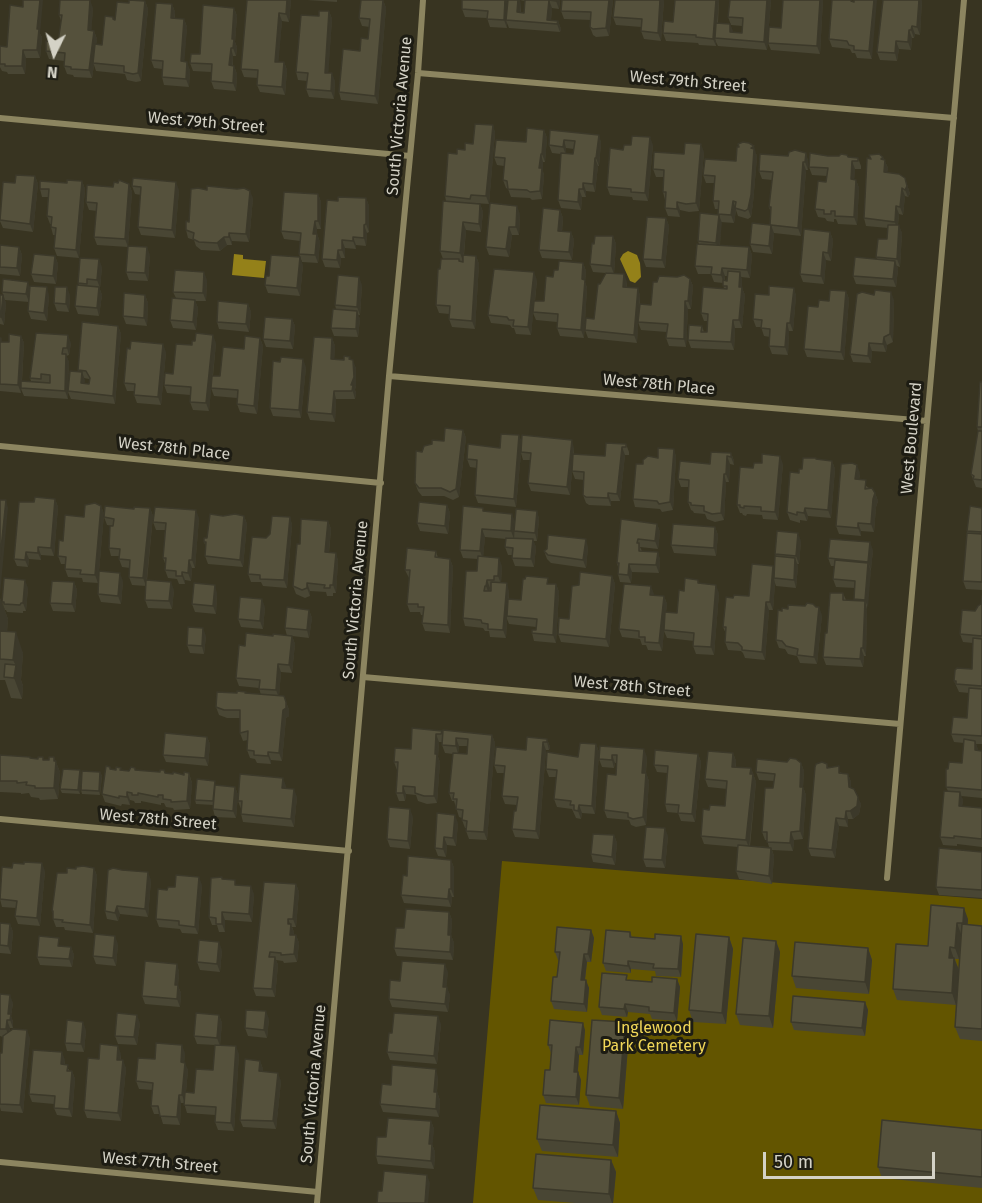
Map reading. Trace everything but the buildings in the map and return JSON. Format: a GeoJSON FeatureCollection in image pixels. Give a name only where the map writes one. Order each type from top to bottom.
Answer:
{"type":"FeatureCollection","features":[{"type":"Feature","properties":{"kind":"street","name":"South Victoria Avenue"},"geometry":{"type":"LineString","coordinates":[[317,1203],[423,0]]}},
{"type":"Feature","properties":{"kind":"street","name":"West Boulevard"},"geometry":{"type":"LineString","coordinates":[[887,878],[964,0]]}},
{"type":"Feature","properties":{"kind":"street","name":"West 79th Street"},"geometry":{"type":"LineString","coordinates":[[418,73],[954,118]]}},
{"type":"Feature","properties":{"kind":"street","name":"West 79th Street"},"geometry":{"type":"LineString","coordinates":[[0,118],[410,156]]}},
{"type":"Feature","properties":{"kind":"street","name":"West 78th Place"},"geometry":{"type":"LineString","coordinates":[[389,376],[927,421]]}},
{"type":"Feature","properties":{"kind":"street","name":"West 78th Place"},"geometry":{"type":"LineString","coordinates":[[0,446],[381,483]]}},
{"type":"Feature","properties":{"kind":"street","name":"West 78th Street"},"geometry":{"type":"LineString","coordinates":[[363,677],[900,724]]}},
{"type":"Feature","properties":{"kind":"street","name":"West 78th Street"},"geometry":{"type":"LineString","coordinates":[[0,819],[349,851]]}},
{"type":"Feature","properties":{"kind":"street","name":"West 77th Street"},"geometry":{"type":"LineString","coordinates":[[0,1162],[318,1192]]}},
{"type":"Feature","properties":{"kind":"green space","name":"Inglewood Park Cemetery"},"geometry":{"type":"Polygon","coordinates":[[[502,861],[982,899],[982,1203],[473,1203],[502,861]]]}},
{"type":"Feature","properties":{"kind":"shaded area"},"geometry":{"type":"Polygon","coordinates":[[[628,251],[637,255],[640,263],[641,277],[635,283],[630,281],[620,259],[628,251]]]}},
{"type":"Feature","properties":{"kind":"shaded area"},"geometry":{"type":"Polygon","coordinates":[[[234,254],[243,255],[243,259],[266,261],[264,278],[232,275],[234,254]]]}}]}
